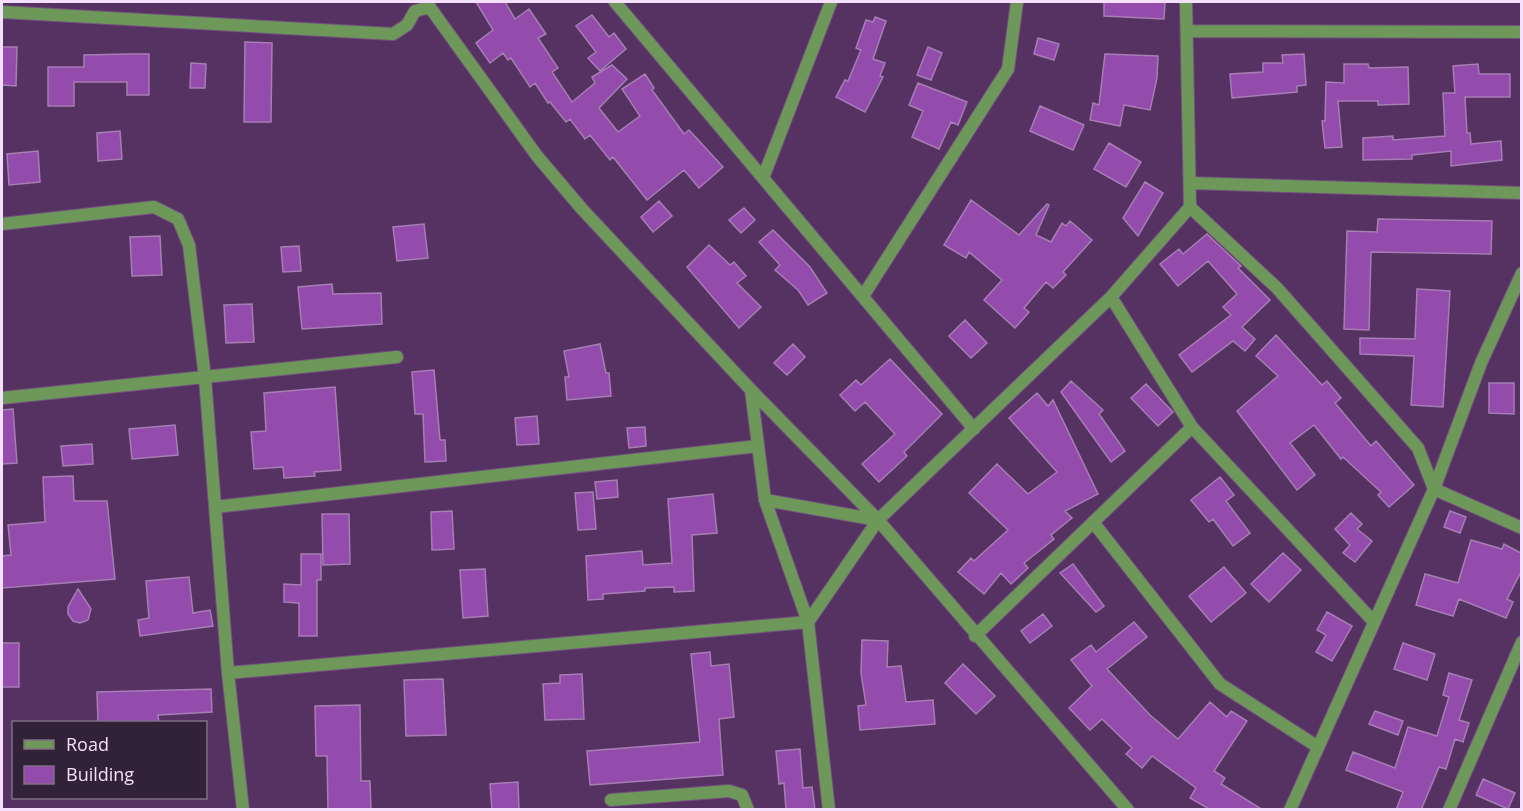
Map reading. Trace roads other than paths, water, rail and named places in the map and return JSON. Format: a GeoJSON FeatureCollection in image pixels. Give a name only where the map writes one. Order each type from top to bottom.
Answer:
{"type":"FeatureCollection","features":[{"type":"Feature","properties":{"kind":"street"},"geometry":{"type":"LineString","coordinates":[[615,2],[974,429]]}},
{"type":"Feature","properties":{"kind":"street"},"geometry":{"type":"LineString","coordinates":[[763,178],[831,2]]}},
{"type":"Feature","properties":{"kind":"street"},"geometry":{"type":"LineString","coordinates":[[863,296],[1008,69],[1017,2]]}},
{"type":"Feature","properties":{"kind":"street"},"geometry":{"type":"LineString","coordinates":[[808,622],[878,520],[1111,297],[1190,207],[1186,2]]}},
{"type":"Feature","properties":{"kind":"street"},"geometry":{"type":"LineString","coordinates":[[2,12],[393,34],[407,25],[415,11],[428,4],[537,156],[590,218],[751,390],[878,520],[975,636],[1128,810]]}},
{"type":"Feature","properties":{"kind":"street"},"geometry":{"type":"LineString","coordinates":[[1186,31],[1521,32]]}},
{"type":"Feature","properties":{"kind":"street"},"geometry":{"type":"LineString","coordinates":[[1190,183],[1521,193]]}},
{"type":"Feature","properties":{"kind":"street"},"geometry":{"type":"LineString","coordinates":[[2,224],[154,207],[178,219],[189,245],[205,378],[228,673],[243,810]]}},
{"type":"Feature","properties":{"kind":"street"},"geometry":{"type":"LineString","coordinates":[[1190,207],[1277,288],[1418,448],[1434,489],[1521,528]]}},
{"type":"Feature","properties":{"kind":"street"},"geometry":{"type":"LineString","coordinates":[[1290,810],[1434,489],[1481,363],[1517,293],[1521,273]]}},
{"type":"Feature","properties":{"kind":"street"},"geometry":{"type":"LineString","coordinates":[[1111,297],[1192,427],[1374,622]]}},
{"type":"Feature","properties":{"kind":"street"},"geometry":{"type":"LineString","coordinates":[[2,398],[397,357]]}},
{"type":"Feature","properties":{"kind":"street"},"geometry":{"type":"LineString","coordinates":[[751,390],[765,500],[808,622],[829,810]]}},
{"type":"Feature","properties":{"kind":"street"},"geometry":{"type":"LineString","coordinates":[[975,636],[1192,427]]}},
{"type":"Feature","properties":{"kind":"street"},"geometry":{"type":"LineString","coordinates":[[215,507],[758,446]]}},
{"type":"Feature","properties":{"kind":"street"},"geometry":{"type":"LineString","coordinates":[[765,500],[878,520]]}},
{"type":"Feature","properties":{"kind":"street"},"geometry":{"type":"LineString","coordinates":[[1093,522],[1220,684],[1318,747]]}},
{"type":"Feature","properties":{"kind":"street"},"geometry":{"type":"LineString","coordinates":[[228,673],[808,622]]}},
{"type":"Feature","properties":{"kind":"street"},"geometry":{"type":"LineString","coordinates":[[1449,810],[1521,642]]}},
{"type":"Feature","properties":{"kind":"street"},"geometry":{"type":"LineString","coordinates":[[611,800],[729,791],[742,795],[748,810]]}}]}
